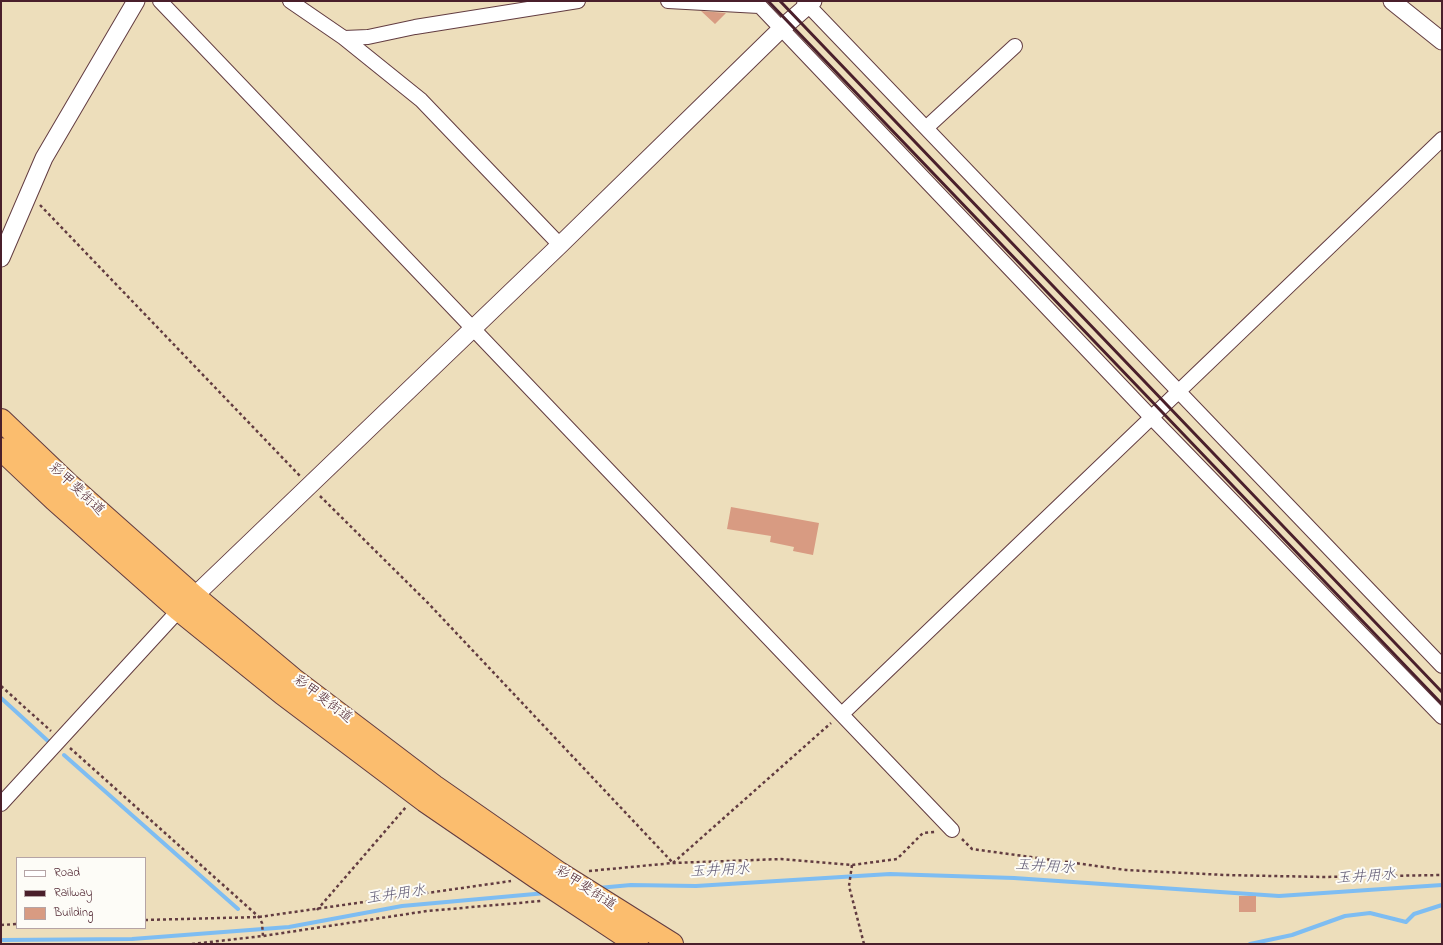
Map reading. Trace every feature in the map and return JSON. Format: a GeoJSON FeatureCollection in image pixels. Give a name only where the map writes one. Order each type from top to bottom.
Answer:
{"type":"FeatureCollection","features":[{"type":"Feature","properties":{"kind":"highway","name":"彩甲斐街道"},"geometry":{"type":"LineString","coordinates":[[1,420],[68,484],[187,603],[283,694],[417,795],[555,882],[593,895],[672,944]]}},
{"type":"Feature","properties":{"kind":"highway","name":"彩甲斐街道"},"geometry":{"type":"LineString","coordinates":[[1,449],[55,500],[187,603],[293,679],[637,944]]}},
{"type":"Feature","properties":{"kind":"street"},"geometry":{"type":"LineString","coordinates":[[1,258],[28,192],[44,158],[136,1]]}},
{"type":"Feature","properties":{"kind":"street"},"geometry":{"type":"LineString","coordinates":[[160,1],[952,830]]}},
{"type":"Feature","properties":{"kind":"street"},"geometry":{"type":"LineString","coordinates":[[290,1],[344,38],[421,100],[560,245]]}},
{"type":"Feature","properties":{"kind":"street"},"geometry":{"type":"LineString","coordinates":[[344,38],[368,37],[415,27],[578,1]]}},
{"type":"Feature","properties":{"kind":"street"},"geometry":{"type":"LineString","coordinates":[[668,1],[757,3],[1151,417],[1442,717]]}},
{"type":"Feature","properties":{"kind":"street"},"geometry":{"type":"LineString","coordinates":[[1392,1],[1442,41]]}},
{"type":"Feature","properties":{"kind":"street"},"geometry":{"type":"LineString","coordinates":[[1,804],[187,603],[560,245],[808,3],[1442,666]]}},
{"type":"Feature","properties":{"kind":"street"},"geometry":{"type":"LineString","coordinates":[[926,128],[1015,46]]}},
{"type":"Feature","properties":{"kind":"street"},"geometry":{"type":"LineString","coordinates":[[842,714],[1442,139]]}},
{"type":"Feature","properties":{"kind":"path"},"geometry":{"type":"LineString","coordinates":[[28,192],[309,486],[428,603],[673,863]]}},
{"type":"Feature","properties":{"kind":"path"},"geometry":{"type":"LineString","coordinates":[[1,686],[259,917],[262,923],[263,935]]}},
{"type":"Feature","properties":{"kind":"path"},"geometry":{"type":"LineString","coordinates":[[673,863],[842,714]]}},
{"type":"Feature","properties":{"kind":"path"},"geometry":{"type":"LineString","coordinates":[[317,910],[417,795]]}},
{"type":"Feature","properties":{"kind":"path"},"geometry":{"type":"LineString","coordinates":[[146,920],[259,917],[555,882],[673,863],[780,860],[852,865],[897,859],[923,833],[952,830],[972,849],[1126,870],[1225,875],[1323,877],[1442,875]]}},
{"type":"Feature","properties":{"kind":"path"},"geometry":{"type":"LineString","coordinates":[[852,865],[849,886],[864,944]]}},
{"type":"Feature","properties":{"kind":"path"},"geometry":{"type":"LineString","coordinates":[[192,944],[263,935],[427,910],[555,882]]}},
{"type":"Feature","properties":{"kind":"path"},"geometry":{"type":"LineString","coordinates":[[1,925],[16,924]]}},
{"type":"Feature","properties":{"kind":"building"},"geometry":{"type":"Polygon","coordinates":[[[701,11],[726,13],[715,24],[701,11]]]}},
{"type":"Feature","properties":{"kind":"building"},"geometry":{"type":"Polygon","coordinates":[[[731,507],[819,523],[813,555],[793,551],[794,547],[770,542],[771,536],[727,529],[731,507]]]}},
{"type":"Feature","properties":{"kind":"building"},"geometry":{"type":"Polygon","coordinates":[[[1239,896],[1256,896],[1256,912],[1239,912],[1239,896]]]}},
{"type":"Feature","properties":{"kind":"waterway"},"geometry":{"type":"LineString","coordinates":[[1,698],[48,741]]}},
{"type":"Feature","properties":{"kind":"waterway"},"geometry":{"type":"LineString","coordinates":[[64,755],[238,909]]}},
{"type":"Feature","properties":{"kind":"waterway","name":"玉井用水"},"geometry":{"type":"LineString","coordinates":[[598,888],[631,885],[696,886],[890,874],[1014,878],[1279,896],[1442,885]]}},
{"type":"Feature","properties":{"kind":"waterway","name":"玉井用水"},"geometry":{"type":"LineString","coordinates":[[1,940],[132,939],[289,927],[402,906],[546,893]]}},
{"type":"Feature","properties":{"kind":"waterway"},"geometry":{"type":"LineString","coordinates":[[1250,944],[1292,935],[1345,916],[1370,913],[1406,922],[1414,914],[1442,905]]}},
{"type":"Feature","properties":{"kind":"railway"},"geometry":{"type":"LineString","coordinates":[[768,1],[1442,704]]}},
{"type":"Feature","properties":{"kind":"railway"},"geometry":{"type":"LineString","coordinates":[[780,1],[1442,692]]}}]}
